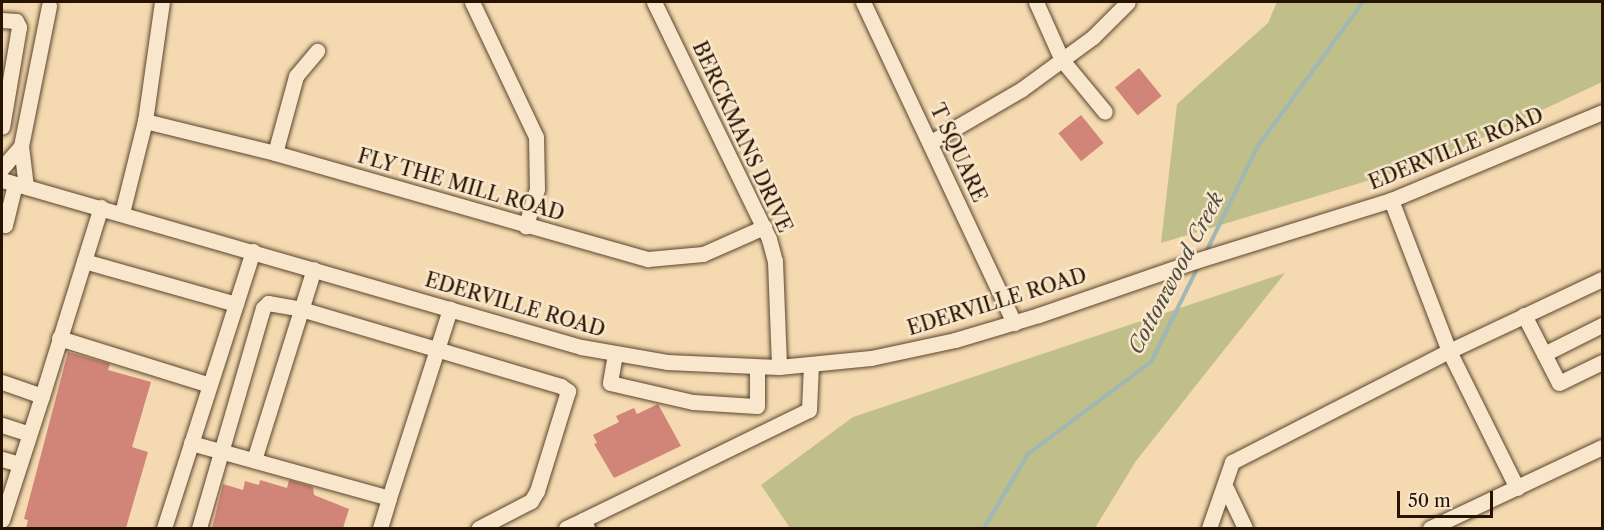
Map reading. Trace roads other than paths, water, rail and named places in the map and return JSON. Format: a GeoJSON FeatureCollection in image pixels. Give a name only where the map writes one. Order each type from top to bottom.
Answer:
{"type":"FeatureCollection","features":[{"type":"Feature","properties":{"kind":"street"},"geometry":{"type":"LineString","coordinates":[[122,213],[145,121],[162,2]]}},
{"type":"Feature","properties":{"kind":"street"},"geometry":{"type":"LineString","coordinates":[[472,2],[537,137],[537,189],[526,226]]}},
{"type":"Feature","properties":{"kind":"street","name":"BERCKMANS DRIVE"},"geometry":{"type":"LineString","coordinates":[[654,2],[764,227],[775,261],[779,366]]}},
{"type":"Feature","properties":{"kind":"street","name":"T SQUARE"},"geometry":{"type":"LineString","coordinates":[[863,2],[1014,322]]}},
{"type":"Feature","properties":{"kind":"street"},"geometry":{"type":"LineString","coordinates":[[1036,2],[1062,60],[1105,112]]}},
{"type":"Feature","properties":{"kind":"street"},"geometry":{"type":"LineString","coordinates":[[931,142],[1022,90],[1093,37],[1128,2]]}},
{"type":"Feature","properties":{"kind":"street"},"geometry":{"type":"LineString","coordinates":[[2,224],[5,225],[14,184],[48,6]]}},
{"type":"Feature","properties":{"kind":"street"},"geometry":{"type":"LineString","coordinates":[[2,20],[16,21],[19,27],[2,129],[22,140]]}},
{"type":"Feature","properties":{"kind":"street"},"geometry":{"type":"LineString","coordinates":[[275,153],[296,76],[317,51]]}},
{"type":"Feature","properties":{"kind":"street","name":"EDERVILLE ROAD"},"geometry":{"type":"LineString","coordinates":[[14,184],[615,354],[757,367],[811,365],[882,356],[1014,322],[1125,284],[1391,200],[1602,112]]}},
{"type":"Feature","properties":{"kind":"street","name":"FLY THE MILL ROAD"},"geometry":{"type":"LineString","coordinates":[[145,121],[275,153],[617,252],[666,260],[703,254],[764,227]]}},
{"type":"Feature","properties":{"kind":"street"},"geometry":{"type":"LineString","coordinates":[[2,168],[22,140]]}},
{"type":"Feature","properties":{"kind":"street"},"geometry":{"type":"LineString","coordinates":[[1391,200],[1449,351],[1517,488]]}},
{"type":"Feature","properties":{"kind":"street"},"geometry":{"type":"LineString","coordinates":[[2,520],[4,503],[42,396],[101,207]]}},
{"type":"Feature","properties":{"kind":"street"},"geometry":{"type":"LineString","coordinates":[[164,528],[253,251]]}},
{"type":"Feature","properties":{"kind":"street"},"geometry":{"type":"LineString","coordinates":[[84,261],[236,304]]}},
{"type":"Feature","properties":{"kind":"street"},"geometry":{"type":"LineString","coordinates":[[254,460],[314,269]]}},
{"type":"Feature","properties":{"kind":"street"},"geometry":{"type":"LineString","coordinates":[[1209,528],[1226,488],[1232,462],[1449,351],[1602,279]]}},
{"type":"Feature","properties":{"kind":"street"},"geometry":{"type":"LineString","coordinates":[[199,528],[219,450],[262,308],[268,303],[301,309],[561,386],[568,391],[537,491],[531,501],[479,528]]}},
{"type":"Feature","properties":{"kind":"street"},"geometry":{"type":"LineString","coordinates":[[380,528],[450,309]]}},
{"type":"Feature","properties":{"kind":"street"},"geometry":{"type":"LineString","coordinates":[[1524,315],[1559,383],[1602,362]]}},
{"type":"Feature","properties":{"kind":"street"},"geometry":{"type":"LineString","coordinates":[[1544,354],[1602,325]]}},
{"type":"Feature","properties":{"kind":"street"},"geometry":{"type":"LineString","coordinates":[[59,338],[210,385]]}},
{"type":"Feature","properties":{"kind":"street"},"geometry":{"type":"LineString","coordinates":[[615,354],[610,383],[693,402],[757,406],[757,367]]}},
{"type":"Feature","properties":{"kind":"street"},"geometry":{"type":"LineString","coordinates":[[566,528],[585,524],[809,410],[811,365]]}},
{"type":"Feature","properties":{"kind":"street"},"geometry":{"type":"LineString","coordinates":[[2,382],[42,396]]}},
{"type":"Feature","properties":{"kind":"street"},"geometry":{"type":"LineString","coordinates":[[2,425],[29,434]]}},
{"type":"Feature","properties":{"kind":"street"},"geometry":{"type":"LineString","coordinates":[[191,443],[389,498]]}},
{"type":"Feature","properties":{"kind":"street"},"geometry":{"type":"LineString","coordinates":[[1430,528],[1602,447]]}},
{"type":"Feature","properties":{"kind":"street"},"geometry":{"type":"LineString","coordinates":[[2,459],[19,464]]}},
{"type":"Feature","properties":{"kind":"street"},"geometry":{"type":"LineString","coordinates":[[1226,488],[1245,528]]}},
{"type":"Feature","properties":{"kind":"waterway","name":"Cottonwood Creek"},"geometry":{"type":"LineString","coordinates":[[1205,254],[1258,146],[1363,2]]}},
{"type":"Feature","properties":{"kind":"waterway","name":"Cottonwood Creek"},"geometry":{"type":"LineString","coordinates":[[984,528],[1028,454],[1151,362],[1200,263]]}}]}
